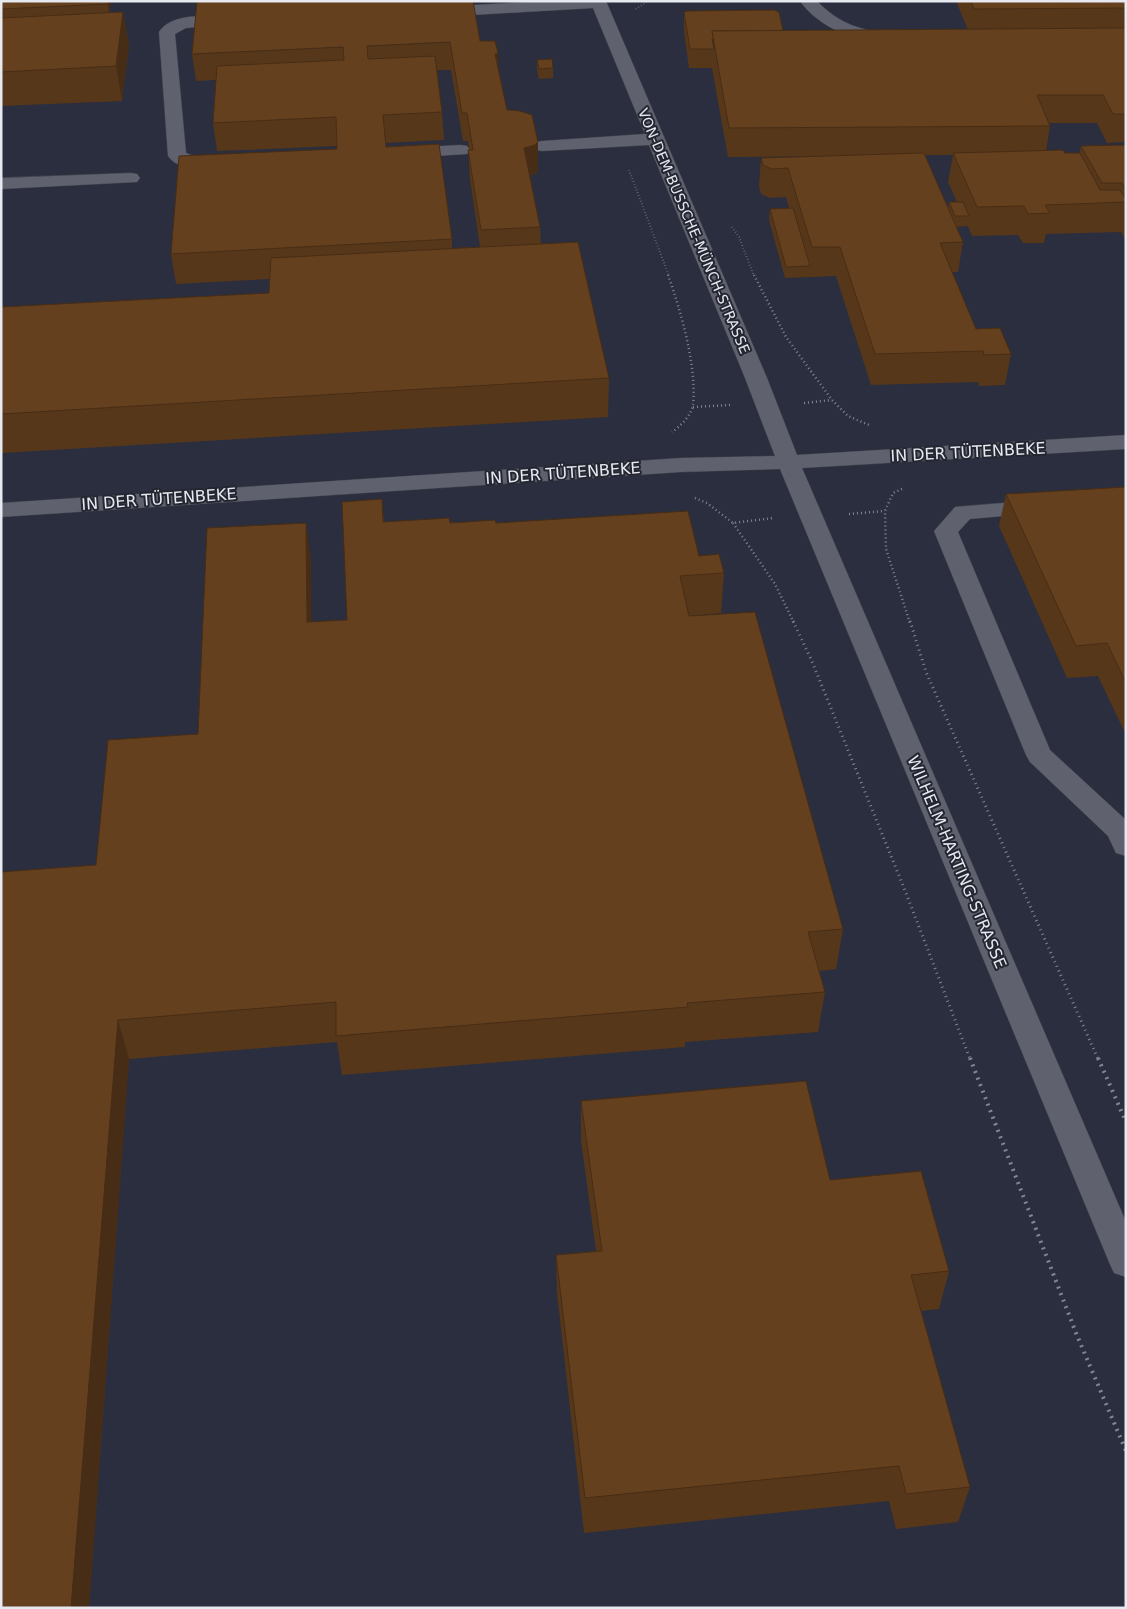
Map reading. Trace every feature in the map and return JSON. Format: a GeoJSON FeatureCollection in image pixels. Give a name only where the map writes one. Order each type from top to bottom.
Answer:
{"type":"FeatureCollection","features":[{"type":"Feature","properties":{"kind":"street"},"geometry":{"type":"LineString","coordinates":[[808,1],[818,12],[841,27],[876,38],[905,40]]}},
{"type":"Feature","properties":{"kind":"street"},"geometry":{"type":"LineString","coordinates":[[421,13],[501,10],[598,2]]}},
{"type":"Feature","properties":{"kind":"street","name":"VON-DEM-BUSSCHE-MÜNCH-STRASSE"},"geometry":{"type":"LineString","coordinates":[[598,2],[756,378],[789,462]]}},
{"type":"Feature","properties":{"kind":"street"},"geometry":{"type":"LineString","coordinates":[[230,161],[192,163],[177,156],[167,32],[182,23],[252,20]]}},
{"type":"Feature","properties":{"kind":"street"},"geometry":{"type":"LineString","coordinates":[[542,146],[654,139]]}},
{"type":"Feature","properties":{"kind":"street"},"geometry":{"type":"LineString","coordinates":[[391,154],[461,150]]}},
{"type":"Feature","properties":{"kind":"street"},"geometry":{"type":"LineString","coordinates":[[1,184],[131,178]]}},
{"type":"Feature","properties":{"kind":"street","name":"IN DER TÜTENBEKE"},"geometry":{"type":"LineString","coordinates":[[1,510],[681,465],[789,462],[1126,442]]}},
{"type":"Feature","properties":{"kind":"street","name":"WILHELM-HARTING-STRASSE"},"geometry":{"type":"LineString","coordinates":[[789,462],[1126,1262]]}},
{"type":"Feature","properties":{"kind":"street"},"geometry":{"type":"LineString","coordinates":[[1059,506],[963,512],[946,531],[1039,755],[1120,831],[1126,846]]}},
{"type":"Feature","properties":{"kind":"path"},"geometry":{"type":"LineString","coordinates":[[634,14],[638,6],[648,1]]}},
{"type":"Feature","properties":{"kind":"path"},"geometry":{"type":"LineString","coordinates":[[618,141],[675,291],[689,349],[693,407],[687,413],[681,427],[669,434]]}},
{"type":"Feature","properties":{"kind":"path"},"geometry":{"type":"LineString","coordinates":[[730,224],[739,237],[757,283],[786,337],[832,400],[848,416],[873,426]]}},
{"type":"Feature","properties":{"kind":"path"},"geometry":{"type":"LineString","coordinates":[[733,523],[775,584],[811,659],[904,888],[1076,1334],[1126,1451]]}},
{"type":"Feature","properties":{"kind":"shaded area"},"geometry":{"type":"Polygon","coordinates":[[[1,1],[1126,1],[1126,1608],[1,1608],[1,1]]]}},
{"type":"Feature","properties":{"kind":"building"},"geometry":{"type":"Polygon","coordinates":[[[1,1],[108,1],[108,4],[1,9],[1,1]]]}},
{"type":"Feature","properties":{"kind":"building"},"geometry":{"type":"Polygon","coordinates":[[[473,1],[480,41],[495,41],[498,53],[495,54],[507,110],[520,111],[532,115],[538,142],[535,145],[524,148],[540,227],[481,230],[468,150],[473,150],[467,113],[462,113],[450,42],[367,46],[368,59],[435,56],[442,112],[383,115],[386,147],[439,144],[452,239],[171,254],[179,156],[337,149],[336,117],[213,123],[217,66],[344,60],[343,47],[192,54],[197,2],[473,1]]]}},
{"type":"Feature","properties":{"kind":"building"},"geometry":{"type":"Polygon","coordinates":[[[971,1],[1126,1],[1126,8],[974,9],[971,1]]]}},
{"type":"Feature","properties":{"kind":"building"},"geometry":{"type":"Polygon","coordinates":[[[774,10],[779,12],[783,31],[712,31],[714,49],[690,49],[684,12],[774,10]]]}},
{"type":"Feature","properties":{"kind":"building"},"geometry":{"type":"Polygon","coordinates":[[[123,12],[116,66],[1,72],[1,18],[123,12]]]}},
{"type":"Feature","properties":{"kind":"building"},"geometry":{"type":"Polygon","coordinates":[[[1126,28],[1126,114],[1113,114],[1103,95],[1037,95],[1050,126],[729,128],[712,31],[1126,28]]]}},
{"type":"Feature","properties":{"kind":"building"},"geometry":{"type":"Polygon","coordinates":[[[552,59],[553,68],[539,69],[537,60],[552,59]]]}},
{"type":"Feature","properties":{"kind":"building"},"geometry":{"type":"Polygon","coordinates":[[[1126,145],[1126,190],[1122,183],[1102,183],[1081,146],[1126,145]]]}},
{"type":"Feature","properties":{"kind":"building"},"geometry":{"type":"Polygon","coordinates":[[[1063,150],[1065,153],[1080,153],[1100,190],[1120,190],[1126,202],[1045,205],[1050,213],[1028,214],[1024,206],[977,207],[953,153],[1063,150]]]}},
{"type":"Feature","properties":{"kind":"building"},"geometry":{"type":"Polygon","coordinates":[[[924,153],[963,242],[940,243],[976,329],[1000,328],[1011,354],[984,355],[983,351],[875,354],[840,247],[812,247],[788,168],[772,169],[763,165],[761,158],[924,153]]]}},
{"type":"Feature","properties":{"kind":"building"},"geometry":{"type":"Polygon","coordinates":[[[949,202],[963,202],[969,216],[955,216],[949,202]]]}},
{"type":"Feature","properties":{"kind":"building"},"geometry":{"type":"Polygon","coordinates":[[[793,208],[810,266],[786,267],[770,209],[793,208]]]}},
{"type":"Feature","properties":{"kind":"building"},"geometry":{"type":"Polygon","coordinates":[[[578,242],[609,378],[1,414],[1,307],[269,293],[271,258],[578,242]]]}},
{"type":"Feature","properties":{"kind":"building"},"geometry":{"type":"Polygon","coordinates":[[[1126,487],[1126,683],[1107,643],[1076,646],[1006,494],[1126,487]]]}},
{"type":"Feature","properties":{"kind":"building"},"geometry":{"type":"Polygon","coordinates":[[[382,499],[383,522],[449,518],[450,523],[495,520],[496,523],[688,511],[699,556],[719,554],[724,573],[680,576],[689,616],[755,612],[843,929],[808,932],[825,992],[687,1003],[688,1007],[336,1036],[336,1002],[118,1020],[71,1608],[1,1608],[1,872],[96,865],[108,740],[198,734],[207,528],[306,523],[307,622],[347,620],[342,502],[382,499]]]}},
{"type":"Feature","properties":{"kind":"building"},"geometry":{"type":"Polygon","coordinates":[[[806,1081],[830,1180],[921,1171],[949,1271],[911,1275],[970,1487],[906,1494],[899,1466],[585,1498],[556,1255],[602,1251],[581,1101],[806,1081]]]}}]}
